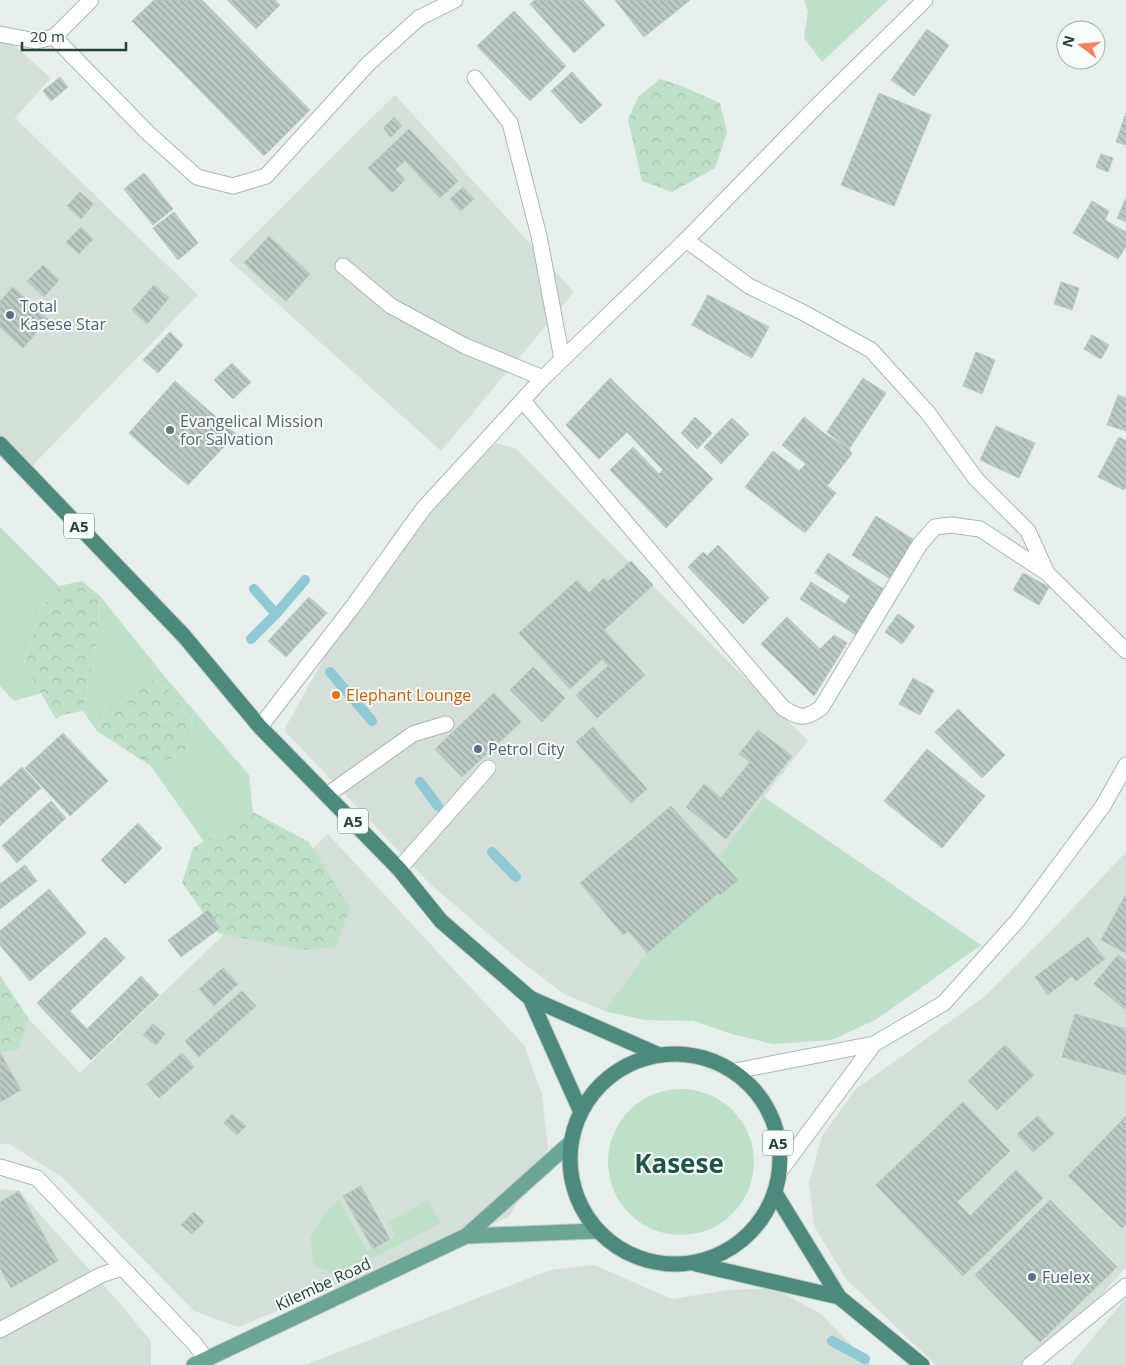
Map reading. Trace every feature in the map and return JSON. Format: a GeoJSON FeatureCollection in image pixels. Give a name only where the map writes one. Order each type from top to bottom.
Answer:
{"type":"FeatureCollection","features":[{"type":"Feature","properties":{"kind":"highway","name":"A5"},"geometry":{"type":"LineString","coordinates":[[0,444],[184,636],[260,727],[399,869],[441,921],[530,998],[657,1054],[698,1055],[735,1070],[762,1098],[778,1132],[780,1171],[775,1193],[758,1225],[737,1244],[730,1250],[696,1264]]}},
{"type":"Feature","properties":{"kind":"highway","name":"A5"},"geometry":{"type":"LineString","coordinates":[[530,998],[580,1110]]}},
{"type":"Feature","properties":{"kind":"highway","name":"A5"},"geometry":{"type":"LineString","coordinates":[[657,1054],[612,1073],[580,1110],[569,1144],[570,1176],[579,1206],[596,1231],[625,1254],[660,1265],[696,1264],[839,1298]]}},
{"type":"Feature","properties":{"kind":"highway","name":"A5"},"geometry":{"type":"LineString","coordinates":[[775,1193],[839,1298],[922,1365]]}},
{"type":"Feature","properties":{"kind":"main road","name":"Kilembe Road"},"geometry":{"type":"LineString","coordinates":[[200,1362],[466,1236],[569,1144]]}},
{"type":"Feature","properties":{"kind":"main road","name":"Kilembe Road"},"geometry":{"type":"LineString","coordinates":[[466,1236],[596,1231]]}},
{"type":"Feature","properties":{"kind":"street"},"geometry":{"type":"LineString","coordinates":[[0,34],[36,40],[54,37],[91,0]]}},
{"type":"Feature","properties":{"kind":"street"},"geometry":{"type":"LineString","coordinates":[[54,37],[148,133],[196,177],[233,186],[266,176],[368,64],[419,18],[455,0]]}},
{"type":"Feature","properties":{"kind":"street"},"geometry":{"type":"LineString","coordinates":[[260,727],[354,605],[423,509],[543,378],[686,240],[818,105],[925,0]]}},
{"type":"Feature","properties":{"kind":"street"},"geometry":{"type":"LineString","coordinates":[[475,78],[510,123],[538,236],[562,359]]}},
{"type":"Feature","properties":{"kind":"street"},"geometry":{"type":"LineString","coordinates":[[686,240],[749,286],[804,313],[871,350],[928,413],[976,479],[1028,532],[1047,573]]}},
{"type":"Feature","properties":{"kind":"street"},"geometry":{"type":"LineString","coordinates":[[343,266],[391,306],[465,346],[543,378]]}},
{"type":"Feature","properties":{"kind":"street"},"geometry":{"type":"LineString","coordinates":[[523,401],[782,708],[802,717],[810,716],[821,708],[920,544],[935,527],[951,525],[980,529],[1047,573],[1126,650]]}},
{"type":"Feature","properties":{"kind":"street"},"geometry":{"type":"LineString","coordinates":[[327,795],[412,734],[446,724]]}},
{"type":"Feature","properties":{"kind":"street"},"geometry":{"type":"LineString","coordinates":[[735,1070],[874,1044],[944,1003],[1018,920],[1103,806],[1126,765]]}},
{"type":"Feature","properties":{"kind":"street"},"geometry":{"type":"LineString","coordinates":[[399,869],[488,768]]}},
{"type":"Feature","properties":{"kind":"street"},"geometry":{"type":"LineString","coordinates":[[780,1171],[874,1044]]}},
{"type":"Feature","properties":{"kind":"street"},"geometry":{"type":"LineString","coordinates":[[0,1168],[37,1178],[194,1342],[200,1362]]}},
{"type":"Feature","properties":{"kind":"street"},"geometry":{"type":"LineString","coordinates":[[0,1330],[101,1275],[122,1268]]}},
{"type":"Feature","properties":{"kind":"street"},"geometry":{"type":"LineString","coordinates":[[1030,1365],[1126,1286]]}},
{"type":"Feature","properties":{"kind":"shaded area"},"geometry":{"type":"Polygon","coordinates":[[[0,33],[51,78],[15,118],[198,295],[32,466],[0,435],[0,33]]]}},
{"type":"Feature","properties":{"kind":"shaded area"},"geometry":{"type":"Polygon","coordinates":[[[395,95],[574,292],[441,451],[229,260],[395,95]]]}},
{"type":"Feature","properties":{"kind":"shaded area"},"geometry":{"type":"Polygon","coordinates":[[[496,443],[515,448],[808,741],[764,797],[743,882],[604,1011],[564,994],[514,956],[429,883],[284,730],[395,531],[496,443]]]}},
{"type":"Feature","properties":{"kind":"shaded area"},"geometry":{"type":"Polygon","coordinates":[[[328,834],[524,1045],[542,1094],[548,1148],[509,1217],[238,1327],[194,1311],[63,1178],[8,1143],[0,1145],[0,977],[28,1018],[80,1073],[328,834]]]}},
{"type":"Feature","properties":{"kind":"shaded area"},"geometry":{"type":"Polygon","coordinates":[[[1126,852],[1126,1267],[1040,1365],[936,1365],[846,1279],[814,1226],[809,1182],[822,1136],[856,1089],[984,997],[1057,925],[1126,852]]]}},
{"type":"Feature","properties":{"kind":"shaded area"},"geometry":{"type":"Polygon","coordinates":[[[0,1189],[19,1191],[123,1307],[151,1341],[151,1365],[0,1365],[0,1189]]]}},
{"type":"Feature","properties":{"kind":"shaded area"},"geometry":{"type":"Polygon","coordinates":[[[594,1265],[672,1299],[727,1290],[774,1288],[821,1314],[871,1365],[305,1365],[550,1270],[594,1265]]]}},
{"type":"Feature","properties":{"kind":"shaded area"},"geometry":{"type":"Polygon","coordinates":[[[1126,1298],[1126,1365],[1070,1365],[1126,1298]]]}},
{"type":"Feature","properties":{"kind":"green space"},"geometry":{"type":"Polygon","coordinates":[[[804,0],[888,0],[822,62],[804,38],[808,11],[804,0]]]}},
{"type":"Feature","properties":{"kind":"green space"},"geometry":{"type":"Polygon","coordinates":[[[660,79],[682,86],[720,103],[727,132],[715,168],[672,192],[642,181],[628,120],[638,97],[660,79]]]}},
{"type":"Feature","properties":{"kind":"green space"},"geometry":{"type":"Polygon","coordinates":[[[0,527],[59,586],[40,610],[24,663],[41,693],[14,701],[0,686],[0,527]]]}},
{"type":"Feature","properties":{"kind":"green space"},"geometry":{"type":"Polygon","coordinates":[[[82,581],[100,596],[97,640],[83,711],[62,715],[56,719],[24,664],[40,610],[59,586],[82,581]]]}},
{"type":"Feature","properties":{"kind":"green space"},"geometry":{"type":"Polygon","coordinates":[[[100,596],[166,678],[249,775],[253,812],[204,842],[151,766],[185,754],[194,723],[167,688],[147,677],[109,704],[97,731],[83,711],[97,640],[100,596]]]}},
{"type":"Feature","properties":{"kind":"green space"},"geometry":{"type":"Polygon","coordinates":[[[147,677],[167,688],[194,723],[185,754],[151,766],[97,731],[109,704],[147,677]]]}},
{"type":"Feature","properties":{"kind":"green space"},"geometry":{"type":"Polygon","coordinates":[[[764,797],[981,945],[877,1019],[832,1040],[773,1044],[735,1035],[694,1021],[645,1020],[604,1011],[764,797]]]}},
{"type":"Feature","properties":{"kind":"green space"},"geometry":{"type":"Polygon","coordinates":[[[253,812],[309,842],[350,909],[336,947],[300,950],[218,933],[182,883],[193,848],[253,812]]]}},
{"type":"Feature","properties":{"kind":"green space"},"geometry":{"type":"Polygon","coordinates":[[[0,975],[28,1018],[19,1049],[0,1052],[0,975]]]}},
{"type":"Feature","properties":{"kind":"green space"},"geometry":{"type":"Polygon","coordinates":[[[681,1089],[695,1090],[709,1095],[722,1101],[733,1110],[742,1121],[748,1134],[753,1148],[753,1176],[748,1190],[742,1203],[733,1214],[722,1223],[709,1229],[695,1234],[681,1235],[667,1234],[653,1229],[640,1223],[629,1214],[620,1203],[614,1190],[609,1176],[608,1162],[609,1148],[614,1134],[620,1121],[629,1110],[640,1101],[653,1095],[667,1090],[681,1089]]]}},
{"type":"Feature","properties":{"kind":"green space"},"geometry":{"type":"Polygon","coordinates":[[[339,1200],[367,1251],[382,1245],[395,1235],[388,1222],[428,1200],[441,1223],[385,1252],[332,1273],[314,1266],[310,1238],[325,1214],[339,1200]]]}},
{"type":"Feature","properties":{"kind":"building"},"geometry":{"type":"Polygon","coordinates":[[[154,0],[202,0],[310,110],[264,156],[132,21],[154,0]]]}},
{"type":"Feature","properties":{"kind":"building"},"geometry":{"type":"Polygon","coordinates":[[[227,0],[275,0],[280,5],[256,29],[227,0]]]}},
{"type":"Feature","properties":{"kind":"building"},"geometry":{"type":"Polygon","coordinates":[[[535,0],[583,0],[605,25],[574,53],[530,4],[535,0]]]}},
{"type":"Feature","properties":{"kind":"building"},"geometry":{"type":"Polygon","coordinates":[[[615,0],[690,0],[644,37],[615,0]]]}},
{"type":"Feature","properties":{"kind":"building"},"geometry":{"type":"Polygon","coordinates":[[[514,11],[566,66],[530,101],[477,46],[514,11]]]}},
{"type":"Feature","properties":{"kind":"building"},"geometry":{"type":"Polygon","coordinates":[[[927,29],[949,45],[914,96],[891,80],[927,29]]]}},
{"type":"Feature","properties":{"kind":"building"},"geometry":{"type":"Polygon","coordinates":[[[572,72],[602,105],[581,124],[551,91],[572,72]]]}},
{"type":"Feature","properties":{"kind":"building"},"geometry":{"type":"Polygon","coordinates":[[[60,77],[68,87],[51,101],[43,91],[60,77]]]}},
{"type":"Feature","properties":{"kind":"building"},"geometry":{"type":"Polygon","coordinates":[[[879,93],[931,115],[894,206],[841,185],[879,93]]]}},
{"type":"Feature","properties":{"kind":"building"},"geometry":{"type":"Polygon","coordinates":[[[1126,113],[1126,145],[1116,142],[1126,113]]]}},
{"type":"Feature","properties":{"kind":"building"},"geometry":{"type":"Polygon","coordinates":[[[394,117],[402,126],[391,137],[383,128],[394,117]]]}},
{"type":"Feature","properties":{"kind":"building"},"geometry":{"type":"Polygon","coordinates":[[[409,129],[458,181],[440,198],[405,161],[395,169],[405,180],[392,193],[368,168],[409,129]]]}},
{"type":"Feature","properties":{"kind":"building"},"geometry":{"type":"Polygon","coordinates":[[[1101,154],[1113,158],[1108,172],[1096,167],[1101,154]]]}},
{"type":"Feature","properties":{"kind":"building"},"geometry":{"type":"Polygon","coordinates":[[[144,173],[173,209],[153,225],[124,189],[144,173]]]}},
{"type":"Feature","properties":{"kind":"building"},"geometry":{"type":"Polygon","coordinates":[[[463,187],[474,199],[461,211],[450,199],[463,187]]]}},
{"type":"Feature","properties":{"kind":"building"},"geometry":{"type":"Polygon","coordinates":[[[80,192],[93,204],[81,219],[67,206],[80,192]]]}},
{"type":"Feature","properties":{"kind":"building"},"geometry":{"type":"Polygon","coordinates":[[[1126,198],[1126,222],[1117,218],[1126,198]]]}},
{"type":"Feature","properties":{"kind":"building"},"geometry":{"type":"Polygon","coordinates":[[[1092,201],[1109,211],[1105,220],[1126,232],[1126,246],[1118,259],[1073,233],[1092,201]]]}},
{"type":"Feature","properties":{"kind":"building"},"geometry":{"type":"Polygon","coordinates":[[[174,212],[198,243],[178,260],[153,228],[174,212]]]}},
{"type":"Feature","properties":{"kind":"building"},"geometry":{"type":"Polygon","coordinates":[[[81,227],[93,239],[79,254],[66,242],[81,227]]]}},
{"type":"Feature","properties":{"kind":"building"},"geometry":{"type":"Polygon","coordinates":[[[269,236],[310,274],[286,301],[244,263],[269,236]]]}},
{"type":"Feature","properties":{"kind":"building"},"geometry":{"type":"Polygon","coordinates":[[[43,265],[59,280],[44,297],[27,281],[43,265]]]}},
{"type":"Feature","properties":{"kind":"building"},"geometry":{"type":"Polygon","coordinates":[[[1061,282],[1079,288],[1072,310],[1054,304],[1061,282]]]}},
{"type":"Feature","properties":{"kind":"building"},"geometry":{"type":"Polygon","coordinates":[[[154,285],[169,298],[147,324],[132,310],[154,285]]]}},
{"type":"Feature","properties":{"kind":"building"},"geometry":{"type":"Polygon","coordinates":[[[13,287],[48,319],[23,348],[0,327],[0,301],[13,287]]]}},
{"type":"Feature","properties":{"kind":"building"},"geometry":{"type":"Polygon","coordinates":[[[708,295],[769,327],[752,358],[692,325],[708,295]]]}},
{"type":"Feature","properties":{"kind":"building"},"geometry":{"type":"Polygon","coordinates":[[[170,332],[183,345],[158,373],[143,360],[170,332]]]}},
{"type":"Feature","properties":{"kind":"building"},"geometry":{"type":"Polygon","coordinates":[[[1092,335],[1109,345],[1101,359],[1084,349],[1092,335]]]}},
{"type":"Feature","properties":{"kind":"building"},"geometry":{"type":"Polygon","coordinates":[[[976,352],[995,360],[982,394],[963,386],[976,352]]]}},
{"type":"Feature","properties":{"kind":"building"},"geometry":{"type":"Polygon","coordinates":[[[232,363],[251,382],[233,399],[214,380],[232,363]]]}},
{"type":"Feature","properties":{"kind":"building"},"geometry":{"type":"Polygon","coordinates":[[[610,378],[713,479],[666,528],[610,470],[633,447],[659,474],[663,470],[627,432],[599,459],[566,425],[610,378]]]}},
{"type":"Feature","properties":{"kind":"building"},"geometry":{"type":"Polygon","coordinates":[[[863,378],[886,393],[849,449],[827,432],[863,378]]]}},
{"type":"Feature","properties":{"kind":"building"},"geometry":{"type":"Polygon","coordinates":[[[175,381],[208,410],[181,439],[190,447],[170,470],[129,433],[175,381]]]}},
{"type":"Feature","properties":{"kind":"building"},"geometry":{"type":"Polygon","coordinates":[[[1118,395],[1126,398],[1126,431],[1107,425],[1118,395]]]}},
{"type":"Feature","properties":{"kind":"building"},"geometry":{"type":"Polygon","coordinates":[[[208,410],[236,434],[188,485],[170,470],[190,447],[181,439],[208,410]]]}},
{"type":"Feature","properties":{"kind":"building"},"geometry":{"type":"Polygon","coordinates":[[[695,417],[712,433],[697,449],[681,433],[695,417]]]}},
{"type":"Feature","properties":{"kind":"building"},"geometry":{"type":"Polygon","coordinates":[[[804,417],[825,434],[849,449],[852,454],[827,486],[836,493],[805,533],[745,487],[773,451],[799,471],[806,464],[782,445],[804,417]]]}},
{"type":"Feature","properties":{"kind":"building"},"geometry":{"type":"Polygon","coordinates":[[[732,418],[749,434],[721,464],[704,447],[732,418]]]}},
{"type":"Feature","properties":{"kind":"building"},"geometry":{"type":"Polygon","coordinates":[[[996,426],[1035,443],[1019,478],[980,460],[996,426]]]}},
{"type":"Feature","properties":{"kind":"building"},"geometry":{"type":"Polygon","coordinates":[[[1119,437],[1126,441],[1126,487],[1124,490],[1098,477],[1119,437]]]}},
{"type":"Feature","properties":{"kind":"building"},"geometry":{"type":"Polygon","coordinates":[[[876,516],[916,541],[892,580],[852,555],[876,516]]]}},
{"type":"Feature","properties":{"kind":"building"},"geometry":{"type":"Polygon","coordinates":[[[718,545],[769,598],[743,624],[688,567],[703,552],[707,556],[718,545]]]}},
{"type":"Feature","properties":{"kind":"building"},"geometry":{"type":"Polygon","coordinates":[[[828,553],[885,590],[856,635],[800,599],[811,582],[845,604],[850,596],[815,573],[828,553]]]}},
{"type":"Feature","properties":{"kind":"building"},"geometry":{"type":"Polygon","coordinates":[[[631,561],[653,585],[604,630],[645,675],[597,718],[576,695],[608,666],[602,659],[570,689],[519,633],[577,580],[589,593],[604,578],[607,582],[631,561]]]}},
{"type":"Feature","properties":{"kind":"building"},"geometry":{"type":"Polygon","coordinates":[[[1023,573],[1049,587],[1039,605],[1013,590],[1023,573]]]}},
{"type":"Feature","properties":{"kind":"building"},"geometry":{"type":"Polygon","coordinates":[[[309,597],[327,613],[286,657],[268,641],[309,597]]]}},
{"type":"Feature","properties":{"kind":"building"},"geometry":{"type":"Polygon","coordinates":[[[898,614],[915,626],[902,644],[885,632],[898,614]]]}},
{"type":"Feature","properties":{"kind":"building"},"geometry":{"type":"Polygon","coordinates":[[[787,617],[820,649],[834,635],[847,643],[814,696],[761,644],[787,617]]]}},
{"type":"Feature","properties":{"kind":"building"},"geometry":{"type":"Polygon","coordinates":[[[533,667],[565,698],[542,722],[510,690],[533,667]]]}},
{"type":"Feature","properties":{"kind":"building"},"geometry":{"type":"Polygon","coordinates":[[[913,678],[934,690],[920,715],[899,704],[913,678]]]}},
{"type":"Feature","properties":{"kind":"building"},"geometry":{"type":"Polygon","coordinates":[[[494,693],[521,722],[462,777],[435,749],[494,693]]]}},
{"type":"Feature","properties":{"kind":"building"},"geometry":{"type":"Polygon","coordinates":[[[958,709],[1005,755],[982,778],[935,732],[958,709]]]}},
{"type":"Feature","properties":{"kind":"building"},"geometry":{"type":"Polygon","coordinates":[[[593,727],[647,789],[631,803],[576,742],[593,727]]]}},
{"type":"Feature","properties":{"kind":"building"},"geometry":{"type":"Polygon","coordinates":[[[758,730],[792,756],[726,839],[686,807],[704,784],[721,798],[750,762],[739,754],[758,730]]]}},
{"type":"Feature","properties":{"kind":"building"},"geometry":{"type":"Polygon","coordinates":[[[63,733],[108,781],[70,816],[25,768],[63,733]]]}},
{"type":"Feature","properties":{"kind":"building"},"geometry":{"type":"Polygon","coordinates":[[[927,749],[985,796],[942,848],[884,801],[927,749]]]}},
{"type":"Feature","properties":{"kind":"building"},"geometry":{"type":"Polygon","coordinates":[[[22,767],[41,788],[0,826],[0,787],[22,767]]]}},
{"type":"Feature","properties":{"kind":"building"},"geometry":{"type":"Polygon","coordinates":[[[51,801],[66,818],[17,863],[2,846],[51,801]]]}},
{"type":"Feature","properties":{"kind":"building"},"geometry":{"type":"Polygon","coordinates":[[[671,806],[738,880],[720,895],[718,893],[647,953],[628,931],[623,935],[580,883],[671,806]]]}},
{"type":"Feature","properties":{"kind":"building"},"geometry":{"type":"Polygon","coordinates":[[[138,823],[162,848],[125,884],[101,860],[138,823]]]}},
{"type":"Feature","properties":{"kind":"building"},"geometry":{"type":"Polygon","coordinates":[[[25,865],[37,881],[0,909],[0,884],[25,865]]]}},
{"type":"Feature","properties":{"kind":"building"},"geometry":{"type":"Polygon","coordinates":[[[49,889],[86,933],[30,981],[0,945],[0,931],[49,889]]]}},
{"type":"Feature","properties":{"kind":"building"},"geometry":{"type":"Polygon","coordinates":[[[1126,894],[1126,953],[1101,940],[1126,894]]]}},
{"type":"Feature","properties":{"kind":"building"},"geometry":{"type":"Polygon","coordinates":[[[208,910],[220,928],[181,957],[168,940],[208,910]]]}},
{"type":"Feature","properties":{"kind":"building"},"geometry":{"type":"Polygon","coordinates":[[[105,937],[125,958],[70,1011],[87,1029],[141,976],[159,995],[91,1060],[37,1003],[105,937]]]}},
{"type":"Feature","properties":{"kind":"building"},"geometry":{"type":"Polygon","coordinates":[[[1088,937],[1105,959],[1076,981],[1072,976],[1048,995],[1035,977],[1088,937]]]}},
{"type":"Feature","properties":{"kind":"building"},"geometry":{"type":"Polygon","coordinates":[[[1118,955],[1126,961],[1126,1010],[1094,984],[1118,955]]]}},
{"type":"Feature","properties":{"kind":"building"},"geometry":{"type":"Polygon","coordinates":[[[223,968],[238,984],[214,1006],[199,989],[223,968]]]}},
{"type":"Feature","properties":{"kind":"building"},"geometry":{"type":"Polygon","coordinates":[[[242,991],[256,1006],[199,1057],[185,1041],[242,991]]]}},
{"type":"Feature","properties":{"kind":"building"},"geometry":{"type":"Polygon","coordinates":[[[1075,1014],[1126,1029],[1126,1075],[1062,1057],[1075,1014]]]}},
{"type":"Feature","properties":{"kind":"building"},"geometry":{"type":"Polygon","coordinates":[[[153,1024],[165,1034],[156,1045],[143,1035],[153,1024]]]}},
{"type":"Feature","properties":{"kind":"building"},"geometry":{"type":"Polygon","coordinates":[[[1005,1045],[1034,1075],[997,1110],[968,1081],[1005,1045]]]}},
{"type":"Feature","properties":{"kind":"building"},"geometry":{"type":"Polygon","coordinates":[[[0,1053],[21,1090],[0,1102],[0,1053]]]}},
{"type":"Feature","properties":{"kind":"building"},"geometry":{"type":"Polygon","coordinates":[[[182,1053],[194,1067],[159,1098],[147,1084],[182,1053]]]}},
{"type":"Feature","properties":{"kind":"building"},"geometry":{"type":"Polygon","coordinates":[[[963,1102],[1010,1151],[957,1202],[970,1216],[1016,1170],[1043,1198],[963,1276],[876,1185],[963,1102]]]}},
{"type":"Feature","properties":{"kind":"building"},"geometry":{"type":"Polygon","coordinates":[[[232,1114],[246,1126],[237,1135],[224,1123],[232,1114]]]}},
{"type":"Feature","properties":{"kind":"building"},"geometry":{"type":"Polygon","coordinates":[[[1038,1116],[1054,1134],[1033,1152],[1017,1134],[1038,1116]]]}},
{"type":"Feature","properties":{"kind":"building"},"geometry":{"type":"Polygon","coordinates":[[[1126,1116],[1126,1224],[1122,1228],[1068,1176],[1126,1116]]]}},
{"type":"Feature","properties":{"kind":"building"},"geometry":{"type":"Polygon","coordinates":[[[361,1186],[390,1239],[373,1249],[343,1196],[361,1186]]]}},
{"type":"Feature","properties":{"kind":"building"},"geometry":{"type":"Polygon","coordinates":[[[19,1191],[58,1261],[11,1288],[0,1268],[0,1202],[19,1191]]]}},
{"type":"Feature","properties":{"kind":"building"},"geometry":{"type":"Polygon","coordinates":[[[1050,1200],[1117,1267],[1040,1342],[975,1275],[1050,1200]]]}},
{"type":"Feature","properties":{"kind":"building"},"geometry":{"type":"Polygon","coordinates":[[[194,1212],[204,1222],[192,1234],[181,1225],[194,1212]]]}},
{"type":"Feature","properties":{"kind":"waterway"},"geometry":{"type":"LineString","coordinates":[[251,639],[276,614],[305,580]]}},
{"type":"Feature","properties":{"kind":"waterway"},"geometry":{"type":"LineString","coordinates":[[254,589],[276,614]]}},
{"type":"Feature","properties":{"kind":"waterway"},"geometry":{"type":"LineString","coordinates":[[330,672],[372,721]]}},
{"type":"Feature","properties":{"kind":"waterway"},"geometry":{"type":"LineString","coordinates":[[420,782],[438,806]]}},
{"type":"Feature","properties":{"kind":"waterway"},"geometry":{"type":"LineString","coordinates":[[492,852],[516,877]]}},
{"type":"Feature","properties":{"kind":"waterway"},"geometry":{"type":"LineString","coordinates":[[832,1341],[865,1359]]}},
{"type":"Feature","properties":{"kind":"place","name":"Total Kasese Star"},"geometry":{"type":"Point","coordinates":[10,315]}},
{"type":"Feature","properties":{"kind":"place","name":"Evangelical Mission for Salvation"},"geometry":{"type":"Point","coordinates":[170,430]}},
{"type":"Feature","properties":{"kind":"place","name":"Elephant Lounge"},"geometry":{"type":"Point","coordinates":[336,695]}},
{"type":"Feature","properties":{"kind":"place","name":"Petrol City"},"geometry":{"type":"Point","coordinates":[478,749]}},
{"type":"Feature","properties":{"kind":"place","name":"Fuelex"},"geometry":{"type":"Point","coordinates":[1032,1277]}},
{"type":"Feature","properties":{"kind":"district","name":"Kasese"},"geometry":{"type":"Point","coordinates":[679,1163]}}]}
